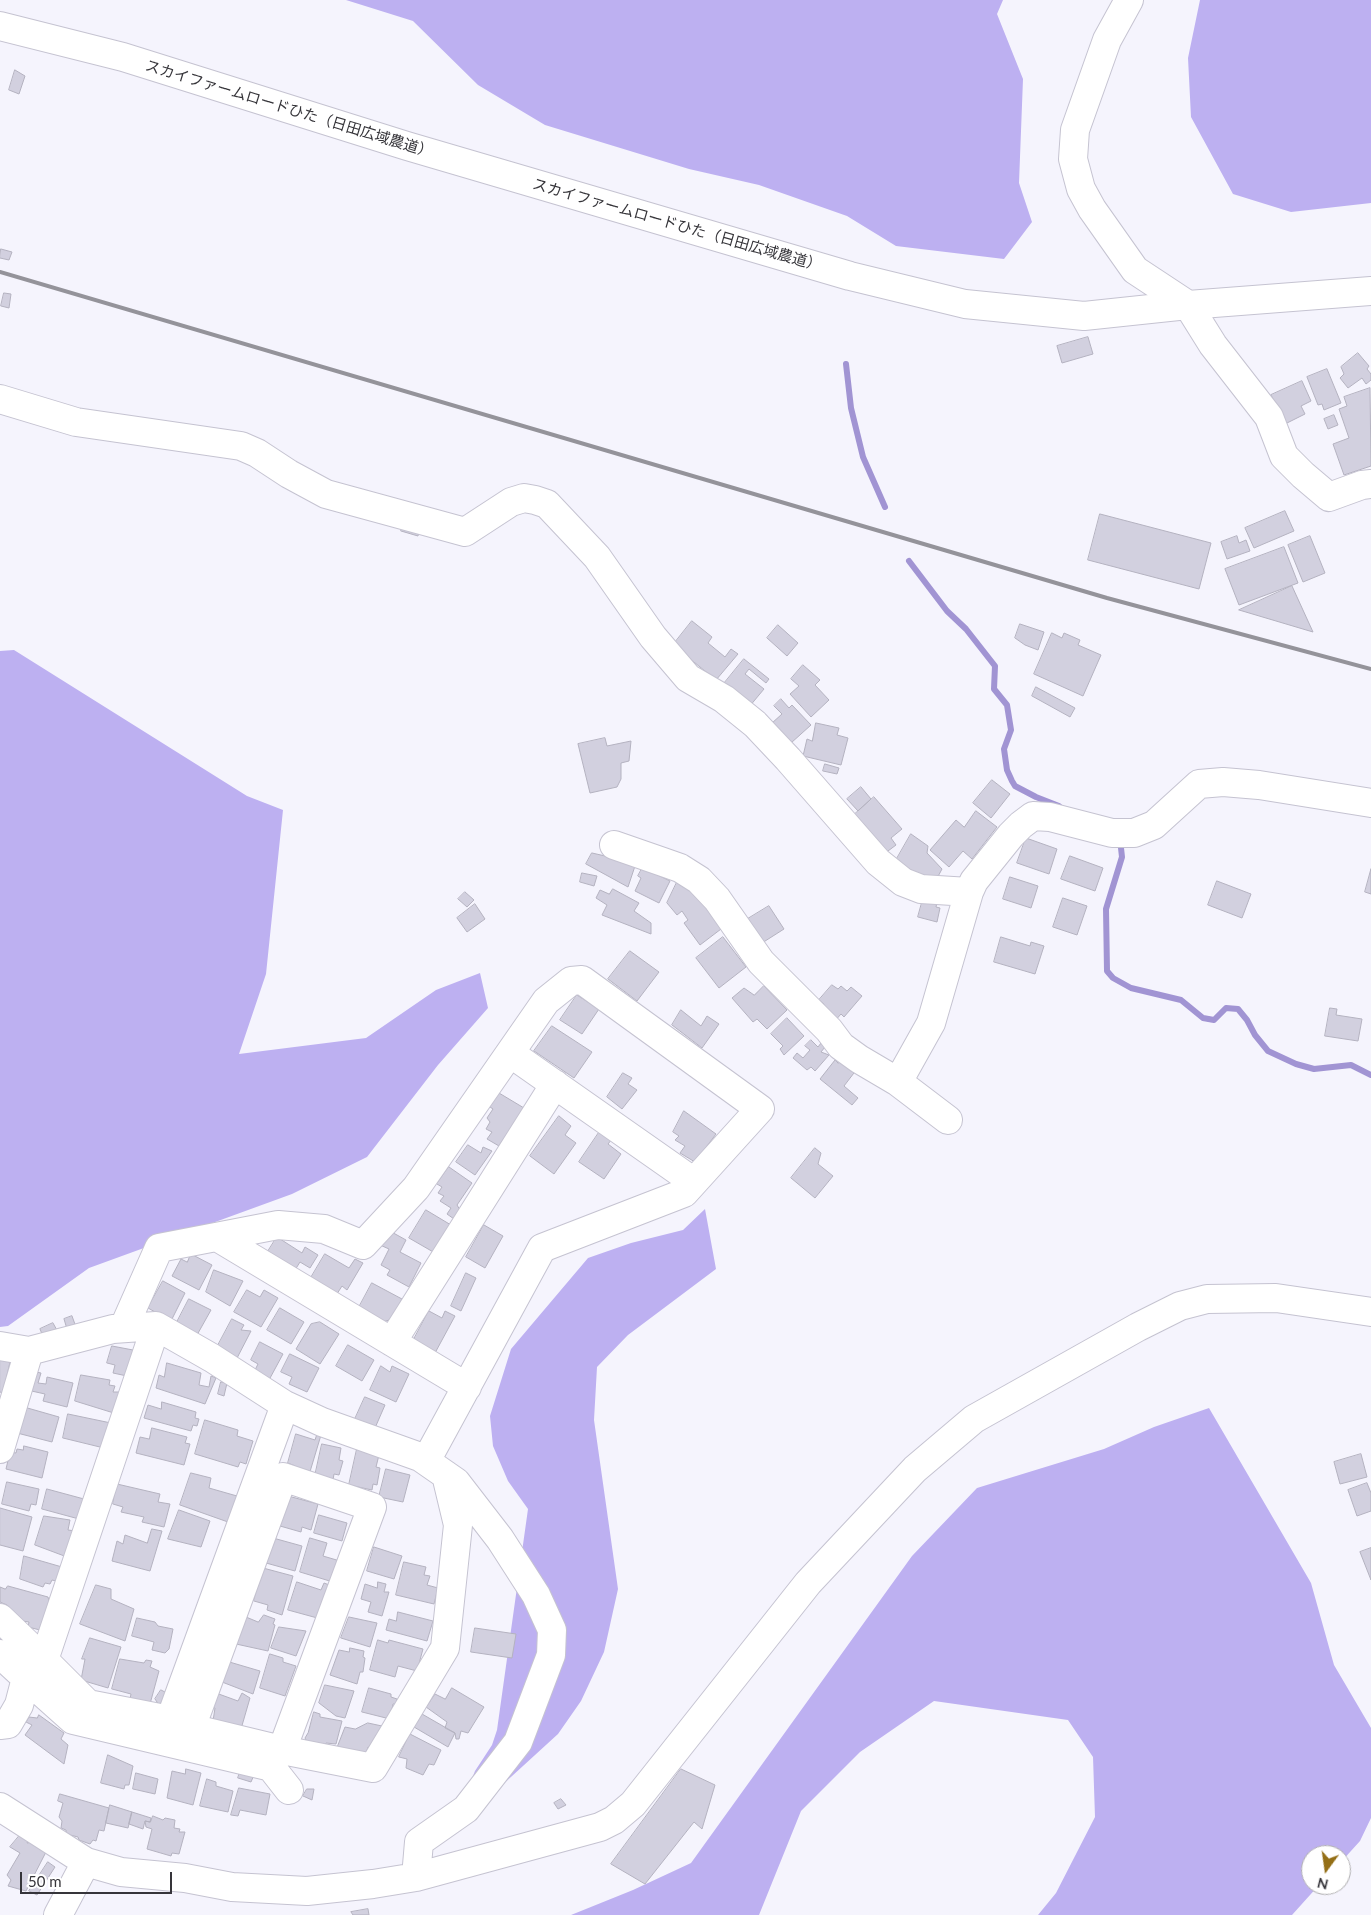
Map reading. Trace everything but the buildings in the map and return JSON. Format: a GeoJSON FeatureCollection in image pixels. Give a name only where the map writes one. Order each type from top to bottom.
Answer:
{"type":"FeatureCollection","features":[{"type":"Feature","properties":{"kind":"street"},"geometry":{"type":"LineString","coordinates":[[1129,0],[1107,40],[1075,130],[1073,159],[1081,189],[1092,209],[1135,270],[1188,305],[1212,345],[1269,417],[1284,456],[1303,475],[1330,497],[1362,485],[1371,484]]}},
{"type":"Feature","properties":{"kind":"street","name":"スカイファームロードひた（日田広域農道）"},"geometry":{"type":"LineString","coordinates":[[0,26],[123,57],[407,146],[841,273],[965,304],[1084,316],[1188,305],[1371,290]]}},
{"type":"Feature","properties":{"kind":"street"},"geometry":{"type":"LineString","coordinates":[[0,399],[76,422],[241,446],[257,453],[289,474],[326,494],[465,532],[511,502],[524,498],[547,504],[597,557],[653,637],[688,678],[724,699],[755,724],[878,862],[903,882],[921,889],[969,892]]}},
{"type":"Feature","properties":{"kind":"street"},"geometry":{"type":"LineString","coordinates":[[898,1082],[931,1023],[969,892],[974,881],[1011,835],[1032,816],[1050,817],[1123,833],[1154,824],[1199,784],[1223,782],[1259,785],[1371,803]]}},
{"type":"Feature","properties":{"kind":"street"},"geometry":{"type":"LineString","coordinates":[[614,846],[680,868],[699,880],[718,899],[761,962],[829,1030],[841,1046],[859,1060],[898,1082],[948,1120]]}},
{"type":"Feature","properties":{"kind":"street"},"geometry":{"type":"LineString","coordinates":[[124,1327],[160,1248],[278,1225],[324,1229],[363,1245],[416,1188],[546,1001],[571,981],[582,980],[760,1109],[684,1193],[542,1248],[467,1387],[436,1468],[458,1525],[445,1648],[373,1768],[282,1750],[191,1728],[283,1476],[372,1507],[282,1750]]}},
{"type":"Feature","properties":{"kind":"street"},"geometry":{"type":"LineString","coordinates":[[510,1053],[694,1182]]}},
{"type":"Feature","properties":{"kind":"street"},"geometry":{"type":"LineString","coordinates":[[392,1342],[555,1084]]}},
{"type":"Feature","properties":{"kind":"street"},"geometry":{"type":"LineString","coordinates":[[217,1237],[467,1387]]}},
{"type":"Feature","properties":{"kind":"street"},"geometry":{"type":"LineString","coordinates":[[0,1807],[86,1862],[122,1872],[185,1878],[232,1887],[307,1891],[416,1876],[600,1827],[614,1820],[634,1804],[808,1583],[915,1469],[974,1419],[1138,1327],[1180,1306],[1208,1299],[1276,1298],[1371,1312]]}},
{"type":"Feature","properties":{"kind":"street"},"geometry":{"type":"LineString","coordinates":[[0,1725],[8,1724],[19,1705],[23,1678],[156,1326]]}},
{"type":"Feature","properties":{"kind":"street"},"geometry":{"type":"LineString","coordinates":[[0,1346],[29,1351],[124,1327],[156,1326],[212,1358],[285,1405],[322,1422],[420,1457],[456,1482],[500,1539],[536,1596],[552,1630],[551,1655],[518,1742],[466,1809],[419,1842],[416,1876]]}},
{"type":"Feature","properties":{"kind":"street"},"geometry":{"type":"LineString","coordinates":[[0,1449],[29,1351]]}},
{"type":"Feature","properties":{"kind":"street"},"geometry":{"type":"LineString","coordinates":[[0,1618],[23,1678],[88,1704],[170,1720],[285,1405]]}},
{"type":"Feature","properties":{"kind":"street"},"geometry":{"type":"LineString","coordinates":[[0,1654],[23,1678],[73,1720],[271,1767],[289,1790]]}},
{"type":"Feature","properties":{"kind":"street"},"geometry":{"type":"LineString","coordinates":[[58,1915],[86,1862]]}},
{"type":"Feature","properties":{"kind":"shaded area"},"geometry":{"type":"Polygon","coordinates":[[[346,0],[1003,0],[997,14],[1023,79],[1019,183],[1032,222],[1004,259],[896,246],[847,216],[759,185],[689,169],[545,125],[478,85],[413,21],[346,0]]]}},
{"type":"Feature","properties":{"kind":"shaded area"},"geometry":{"type":"Polygon","coordinates":[[[1200,0],[1371,0],[1371,203],[1291,212],[1233,194],[1191,117],[1188,58],[1200,0]]]}},
{"type":"Feature","properties":{"kind":"shaded area"},"geometry":{"type":"Polygon","coordinates":[[[14,650],[247,796],[283,810],[266,974],[239,1054],[366,1038],[436,990],[480,973],[488,1008],[438,1065],[367,1157],[292,1194],[89,1268],[8,1326],[0,1327],[0,651],[14,650]]]}},
{"type":"Feature","properties":{"kind":"shaded area"},"geometry":{"type":"Polygon","coordinates":[[[705,1209],[716,1269],[628,1335],[597,1367],[594,1420],[618,1589],[604,1652],[581,1701],[558,1734],[477,1808],[467,1791],[475,1771],[492,1745],[497,1730],[528,1509],[508,1481],[493,1446],[490,1416],[511,1349],[588,1258],[631,1243],[683,1230],[705,1209]]]}},
{"type":"Feature","properties":{"kind":"shaded area"},"geometry":{"type":"Polygon","coordinates":[[[1209,1408],[1311,1583],[1334,1665],[1371,1728],[1371,1818],[1360,1841],[1351,1851],[1351,1845],[1301,1845],[1301,1895],[1310,1895],[1292,1915],[1038,1915],[1056,1893],[1095,1817],[1093,1757],[1068,1720],[934,1701],[860,1752],[801,1811],[759,1915],[571,1915],[633,1890],[691,1863],[912,1556],[977,1488],[1104,1449],[1154,1427],[1209,1408]]]}},
{"type":"Feature","properties":{"kind":"waterway"},"geometry":{"type":"LineString","coordinates":[[846,364],[851,408],[863,457],[885,507]]}},
{"type":"Feature","properties":{"kind":"waterway"},"geometry":{"type":"LineString","coordinates":[[909,561],[947,611],[966,629],[995,666],[994,689],[1007,705],[1011,730],[1004,749],[1007,770],[1015,786],[1059,806]]}},
{"type":"Feature","properties":{"kind":"waterway"},"geometry":{"type":"LineString","coordinates":[[1120,839],[1122,857],[1106,909],[1107,971],[1113,978],[1131,988],[1181,1000],[1203,1018],[1214,1020],[1226,1008],[1238,1009],[1268,1051],[1296,1064],[1314,1069],[1351,1065],[1371,1075]]}},
{"type":"Feature","properties":{"kind":"railway"},"geometry":{"type":"LineString","coordinates":[[0,272],[1107,598],[1371,669]]}}]}
